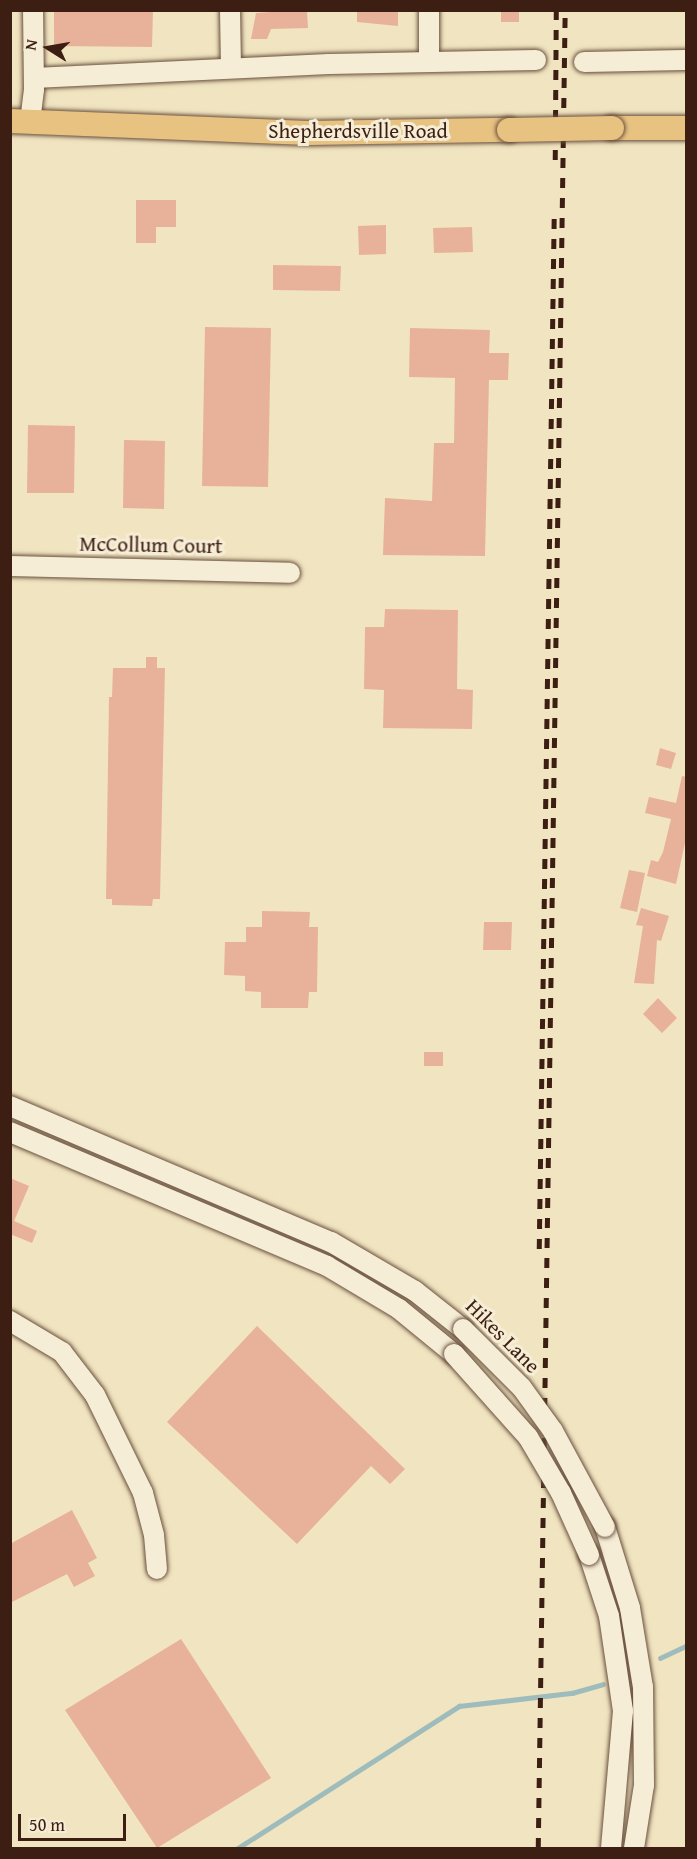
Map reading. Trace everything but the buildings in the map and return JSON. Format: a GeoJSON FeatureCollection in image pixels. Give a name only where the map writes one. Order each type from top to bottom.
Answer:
{"type":"FeatureCollection","features":[{"type":"Feature","properties":{"kind":"main road","name":"Shepherdsville Road"},"geometry":{"type":"LineString","coordinates":[[20,121],[308,133],[687,128]]}},
{"type":"Feature","properties":{"kind":"street","name":"Shepherdsville Road"},"geometry":{"type":"LineString","coordinates":[[20,121],[34,78],[33,10]]}},
{"type":"Feature","properties":{"kind":"street"},"geometry":{"type":"LineString","coordinates":[[230,10],[231,68]]}},
{"type":"Feature","properties":{"kind":"street"},"geometry":{"type":"LineString","coordinates":[[429,10],[429,62]]}},
{"type":"Feature","properties":{"kind":"street"},"geometry":{"type":"LineString","coordinates":[[34,78],[231,68],[536,60]]}},
{"type":"Feature","properties":{"kind":"street"},"geometry":{"type":"LineString","coordinates":[[584,62],[687,60]]}},
{"type":"Feature","properties":{"kind":"street","name":"McCollum Court"},"geometry":{"type":"LineString","coordinates":[[10,566],[290,573]]}},
{"type":"Feature","properties":{"kind":"street","name":"Hikes Lane"},"geometry":{"type":"LineString","coordinates":[[10,1106],[331,1242],[415,1291],[463,1329],[522,1388],[553,1431],[605,1527],[630,1608],[643,1687],[644,1785],[634,1848]]}},
{"type":"Feature","properties":{"kind":"street"},"geometry":{"type":"LineString","coordinates":[[10,1132],[327,1266],[399,1309],[454,1354],[528,1437],[561,1492],[589,1555],[609,1616],[623,1711],[611,1848]]}},
{"type":"Feature","properties":{"kind":"street"},"geometry":{"type":"LineString","coordinates":[[10,1321],[62,1353],[95,1395],[143,1493],[154,1535],[157,1569]]}},
{"type":"Feature","properties":{"kind":"waterway"},"geometry":{"type":"LineString","coordinates":[[660,1658],[686,1646]]}},
{"type":"Feature","properties":{"kind":"waterway"},"geometry":{"type":"LineString","coordinates":[[238,1848],[459,1706],[572,1693],[603,1684]]}},
{"type":"Feature","properties":{"kind":"railway"},"geometry":{"type":"LineString","coordinates":[[555,160],[556,10]]}},
{"type":"Feature","properties":{"kind":"railway"},"geometry":{"type":"LineString","coordinates":[[538,1848],[565,10]]}},
{"type":"Feature","properties":{"kind":"railway"},"geometry":{"type":"LineString","coordinates":[[539,1249],[554,217]]}}]}
